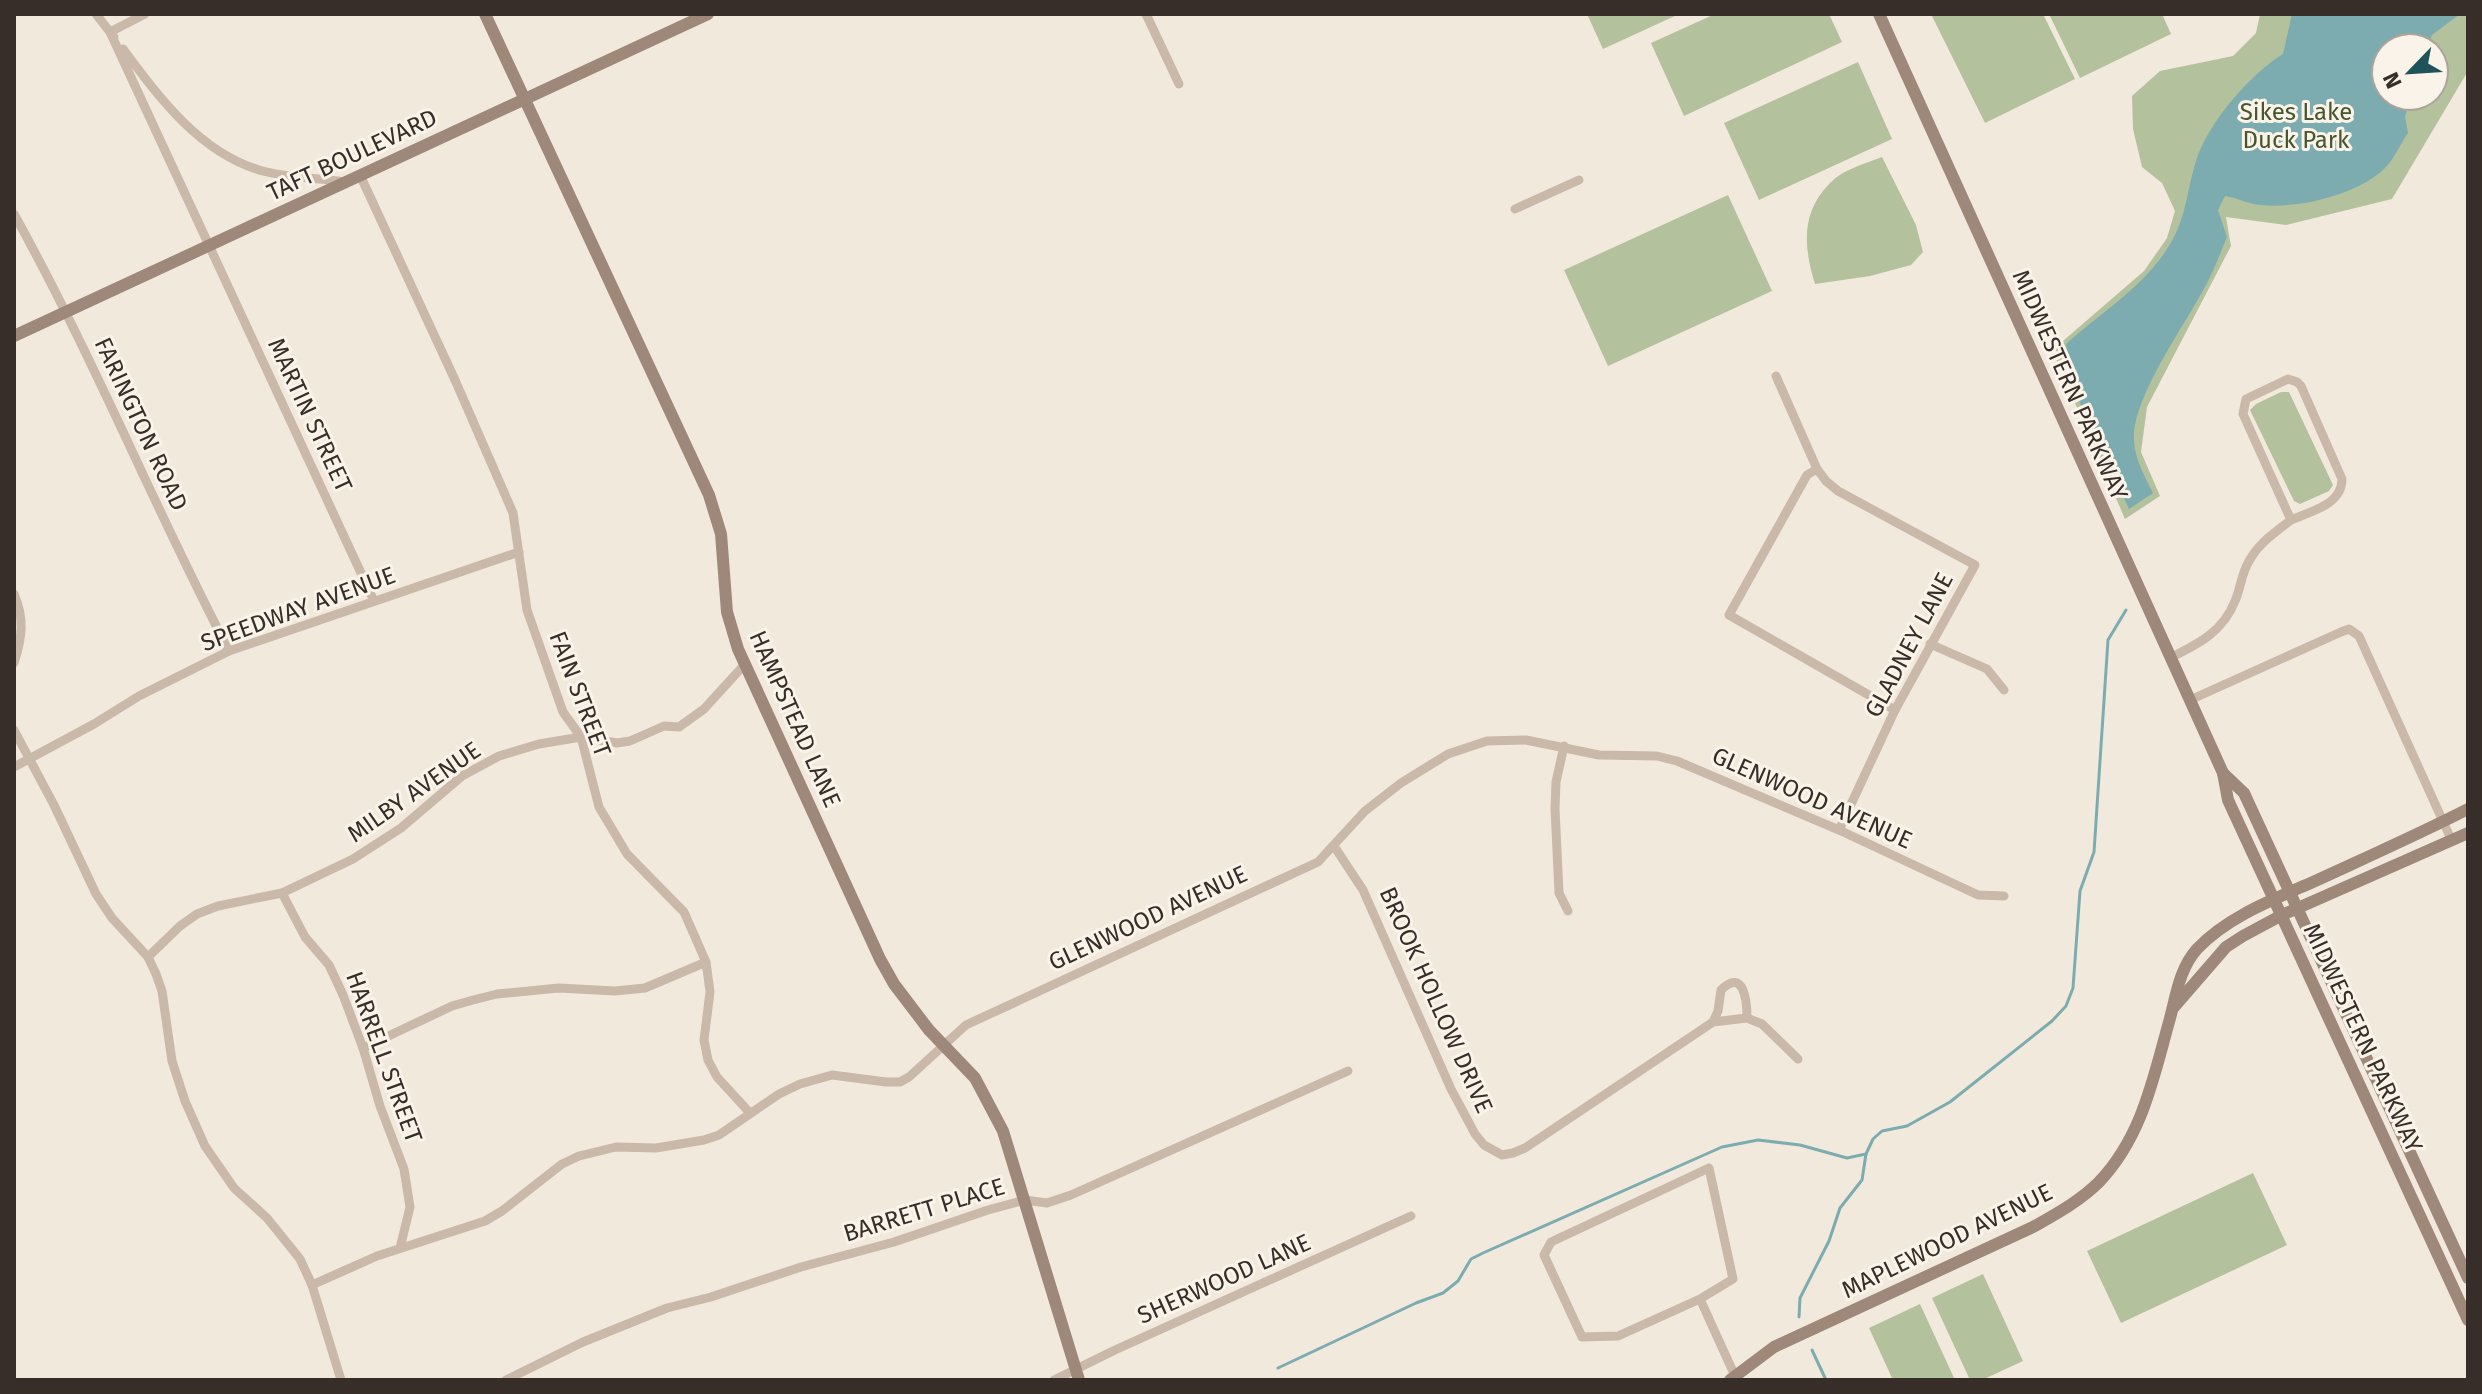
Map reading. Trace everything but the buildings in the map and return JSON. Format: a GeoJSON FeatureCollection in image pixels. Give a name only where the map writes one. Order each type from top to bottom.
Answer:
{"type":"FeatureCollection","features":[{"type":"Feature","properties":{"kind":"street"},"geometry":{"type":"LineString","coordinates":[[96,14],[158,96],[199,137],[239,162],[261,171],[345,182]]}},
{"type":"Feature","properties":{"kind":"street"},"geometry":{"type":"LineString","coordinates":[[110,32],[145,14]]}},
{"type":"Feature","properties":{"kind":"street","name":"HAMPSTEAD LANE"},"geometry":{"type":"LineString","coordinates":[[485,14],[709,495],[721,534],[727,612],[735,640],[887,974],[920,1018],[975,1078],[1003,1131],[1078,1374]]}},
{"type":"Feature","properties":{"kind":"street","name":"TAFT BOULEVARD"},"geometry":{"type":"LineString","coordinates":[[14,336],[708,14]]}},
{"type":"Feature","properties":{"kind":"street"},"geometry":{"type":"LineString","coordinates":[[1146,14],[1179,84]]}},
{"type":"Feature","properties":{"kind":"street","name":"MIDWESTERN PARKWAY"},"geometry":{"type":"LineString","coordinates":[[1879,14],[2223,773],[2228,800],[2468,1320]]}},
{"type":"Feature","properties":{"kind":"street","name":"MARTIN STREET"},"geometry":{"type":"LineString","coordinates":[[110,32],[374,601]]}},
{"type":"Feature","properties":{"kind":"street","name":"FAIN STREET"},"geometry":{"type":"LineString","coordinates":[[360,175],[513,513],[527,610],[563,712],[581,737],[599,807],[627,854],[684,912],[706,962],[710,992],[704,1040],[708,1060],[717,1077],[750,1113]]}},
{"type":"Feature","properties":{"kind":"street"},"geometry":{"type":"LineString","coordinates":[[1515,209],[1579,180]]}},
{"type":"Feature","properties":{"kind":"street","name":"FARINGTON ROAD"},"geometry":{"type":"LineString","coordinates":[[14,214],[67,312],[229,651]]}},
{"type":"Feature","properties":{"kind":"street","name":"GLADNEY LANE"},"geometry":{"type":"LineString","coordinates":[[1776,376],[1817,469],[1826,481],[1838,491],[1975,565],[1895,710],[1839,830]]}},
{"type":"Feature","properties":{"kind":"street"},"geometry":{"type":"LineString","coordinates":[[2170,658],[2202,643],[2224,622],[2234,604],[2247,563],[2262,543],[2291,520],[2335,500],[2341,491],[2342,479],[2301,386],[2288,379],[2246,399],[2243,414],[2291,520]]}},
{"type":"Feature","properties":{"kind":"street"},"geometry":{"type":"LineString","coordinates":[[1817,469],[1807,475],[1729,615],[1895,710]]}},
{"type":"Feature","properties":{"kind":"street","name":"SPEEDWAY AVENUE"},"geometry":{"type":"LineString","coordinates":[[14,767],[139,696],[229,651],[519,552]]}},
{"type":"Feature","properties":{"kind":"street"},"geometry":{"type":"LineString","coordinates":[[14,594],[21,609],[23,633],[14,663]]}},
{"type":"Feature","properties":{"kind":"street"},"geometry":{"type":"LineString","coordinates":[[2190,700],[2341,632],[2349,629],[2355,632],[2451,839]]}},
{"type":"Feature","properties":{"kind":"street"},"geometry":{"type":"LineString","coordinates":[[1930,644],[1987,669],[2004,690]]}},
{"type":"Feature","properties":{"kind":"street","name":"MILBY AVENUE"},"geometry":{"type":"LineString","coordinates":[[148,957],[197,914],[218,906],[282,893],[353,859],[401,828],[462,776],[499,756],[539,744],[581,737],[617,743],[630,741],[664,726],[679,727],[704,709],[745,664]]}},
{"type":"Feature","properties":{"kind":"street"},"geometry":{"type":"LineString","coordinates":[[14,730],[96,894],[112,918],[148,957],[162,991],[169,1045],[179,1085],[205,1146],[234,1188],[267,1218],[294,1249],[312,1285],[341,1380]]}},
{"type":"Feature","properties":{"kind":"street","name":"GLENWOOD AVENUE"},"geometry":{"type":"LineString","coordinates":[[312,1285],[400,1248],[485,1221],[554,1170],[579,1156],[616,1147],[656,1148],[704,1140],[719,1135],[789,1089],[832,1075],[900,1082],[966,1025],[1318,862],[1365,811],[1401,783],[1448,754],[1475,743],[1526,740],[1599,755],[1657,756],[1677,761],[1839,830],[1978,895],[2004,896]]}},
{"type":"Feature","properties":{"kind":"street"},"geometry":{"type":"LineString","coordinates":[[1564,746],[1556,782],[1555,809],[1559,893],[1568,911]]}},
{"type":"Feature","properties":{"kind":"street","name":"MIDWESTERN PARKWAY"},"geometry":{"type":"LineString","coordinates":[[2223,773],[2244,793],[2468,1278]]}},
{"type":"Feature","properties":{"kind":"street","name":"MAPLEWOOD AVENUE"},"geometry":{"type":"LineString","coordinates":[[1732,1378],[1774,1347],[2033,1227],[2070,1206],[2099,1182],[2136,1128],[2147,1104],[2181,975],[2195,951],[2211,936],[2274,899],[2468,809]]}},
{"type":"Feature","properties":{"kind":"street","name":"MAPLEWOOD AVENUE"},"geometry":{"type":"LineString","coordinates":[[2172,1010],[2226,947],[2282,915],[2468,833]]}},
{"type":"Feature","properties":{"kind":"street","name":"BROOK HOLLOW DRIVE"},"geometry":{"type":"LineString","coordinates":[[1334,846],[1363,890],[1468,1123],[1484,1145],[1496,1153],[1508,1155],[1525,1148],[1713,1022],[1747,1018]]}},
{"type":"Feature","properties":{"kind":"street","name":"HARRELL STREET"},"geometry":{"type":"LineString","coordinates":[[282,893],[305,937],[329,965],[363,1048],[380,1106],[404,1169],[410,1207],[400,1248]]}},
{"type":"Feature","properties":{"kind":"street"},"geometry":{"type":"LineString","coordinates":[[363,1048],[452,1006],[473,1000],[497,994],[559,988],[615,991],[645,988],[706,962]]}},
{"type":"Feature","properties":{"kind":"street"},"geometry":{"type":"LineString","coordinates":[[1713,1022],[1721,990],[1730,983],[1738,983],[1747,999],[1747,1018],[1762,1024],[1798,1059]]}},
{"type":"Feature","properties":{"kind":"street","name":"BARRETT PLACE"},"geometry":{"type":"LineString","coordinates":[[506,1380],[583,1342],[667,1308],[1025,1200],[1047,1203],[1071,1195],[1348,1071]]}},
{"type":"Feature","properties":{"kind":"street"},"geometry":{"type":"LineString","coordinates":[[2385,1139],[2400,1132]]}},
{"type":"Feature","properties":{"kind":"street"},"geometry":{"type":"LineString","coordinates":[[1709,1168],[1733,1279],[1700,1299],[1618,1336],[1582,1337],[1544,1255],[1551,1242],[1709,1168]]}},
{"type":"Feature","properties":{"kind":"street","name":"SHERWOOD LANE"},"geometry":{"type":"LineString","coordinates":[[1054,1380],[1078,1374],[1411,1216]]}},
{"type":"Feature","properties":{"kind":"street"},"geometry":{"type":"LineString","coordinates":[[1700,1299],[1732,1378]]}},
{"type":"Feature","properties":{"kind":"green space"},"geometry":{"type":"Polygon","coordinates":[[[1587,14],[1677,14],[1677,15],[1603,49],[1587,14]]]}},
{"type":"Feature","properties":{"kind":"green space"},"geometry":{"type":"Polygon","coordinates":[[[1715,14],[1829,14],[1842,42],[1684,116],[1651,43],[1715,14]]]}},
{"type":"Feature","properties":{"kind":"green space"},"geometry":{"type":"Polygon","coordinates":[[[1931,14],[2043,14],[2075,79],[1985,123],[1931,14]]]}},
{"type":"Feature","properties":{"kind":"green space"},"geometry":{"type":"Polygon","coordinates":[[[2049,14],[2162,14],[2171,34],[2080,78],[2049,14]]]}},
{"type":"Feature","properties":{"kind":"green space","name":"Sikes Lake Duck Park"},"geometry":{"type":"Polygon","coordinates":[[[2260,14],[2468,14],[2468,71],[2450,101],[2450,32],[2370,32],[2370,112],[2444,112],[2392,199],[2286,225],[2226,217],[2231,246],[2147,407],[2141,452],[2160,496],[2125,519],[2056,359],[2056,347],[2144,271],[2167,238],[2175,211],[2162,183],[2142,167],[2133,129],[2132,96],[2160,71],[2233,56],[2256,33],[2260,14]]]}},
{"type":"Feature","properties":{"kind":"green space"},"geometry":{"type":"Polygon","coordinates":[[[1858,62],[1892,139],[1759,200],[1724,123],[1858,62]]]}},
{"type":"Feature","properties":{"kind":"green space"},"geometry":{"type":"Polygon","coordinates":[[[1882,157],[1916,225],[1923,252],[1911,265],[1870,276],[1815,284],[1807,244],[1813,206],[1835,178],[1882,157]]]}},
{"type":"Feature","properties":{"kind":"green space"},"geometry":{"type":"Polygon","coordinates":[[[1728,195],[1772,291],[1608,366],[1564,270],[1728,195]]]}},
{"type":"Feature","properties":{"kind":"green space"},"geometry":{"type":"Polygon","coordinates":[[[2281,392],[2289,392],[2333,485],[2329,491],[2300,504],[2294,501],[2250,410],[2281,392]]]}},
{"type":"Feature","properties":{"kind":"green space"},"geometry":{"type":"Polygon","coordinates":[[[2253,1173],[2287,1245],[2121,1323],[2087,1251],[2253,1173]]]}},
{"type":"Feature","properties":{"kind":"green space"},"geometry":{"type":"Polygon","coordinates":[[[1983,1274],[2023,1361],[1982,1380],[1970,1380],[1932,1298],[1983,1274]]]}},
{"type":"Feature","properties":{"kind":"green space"},"geometry":{"type":"Polygon","coordinates":[[[1920,1304],[1955,1380],[1893,1380],[1869,1328],[1920,1304]]]}},
{"type":"Feature","properties":{"kind":"water","name":"Sikes Lake Duck Park"},"geometry":{"type":"Polygon","coordinates":[[[2292,14],[2460,14],[2436,32],[2370,32],[2370,112],[2407,112],[2408,133],[2388,165],[2372,178],[2343,193],[2292,205],[2261,205],[2225,196],[2218,210],[2227,237],[2209,280],[2149,386],[2135,425],[2135,448],[2153,493],[2129,509],[2069,379],[2066,344],[2139,282],[2164,253],[2178,228],[2196,161],[2210,131],[2244,87],[2283,54],[2292,14]]]}},
{"type":"Feature","properties":{"kind":"waterway"},"geometry":{"type":"LineString","coordinates":[[1799,1317],[1800,1298],[1829,1241],[1840,1208],[1862,1180],[1866,1154],[1873,1139],[1882,1131],[1907,1126],[1950,1102],[2052,1021],[2066,1006],[2073,988],[2080,891],[2094,852],[2108,640],[2126,610]]}},
{"type":"Feature","properties":{"kind":"waterway"},"geometry":{"type":"LineString","coordinates":[[1278,1368],[1443,1293],[1458,1281],[1471,1259],[1483,1253],[1722,1147],[1758,1140],[1800,1145],[1847,1158],[1866,1154]]}},
{"type":"Feature","properties":{"kind":"waterway"},"geometry":{"type":"LineString","coordinates":[[1812,1350],[1826,1380]]}}]}
